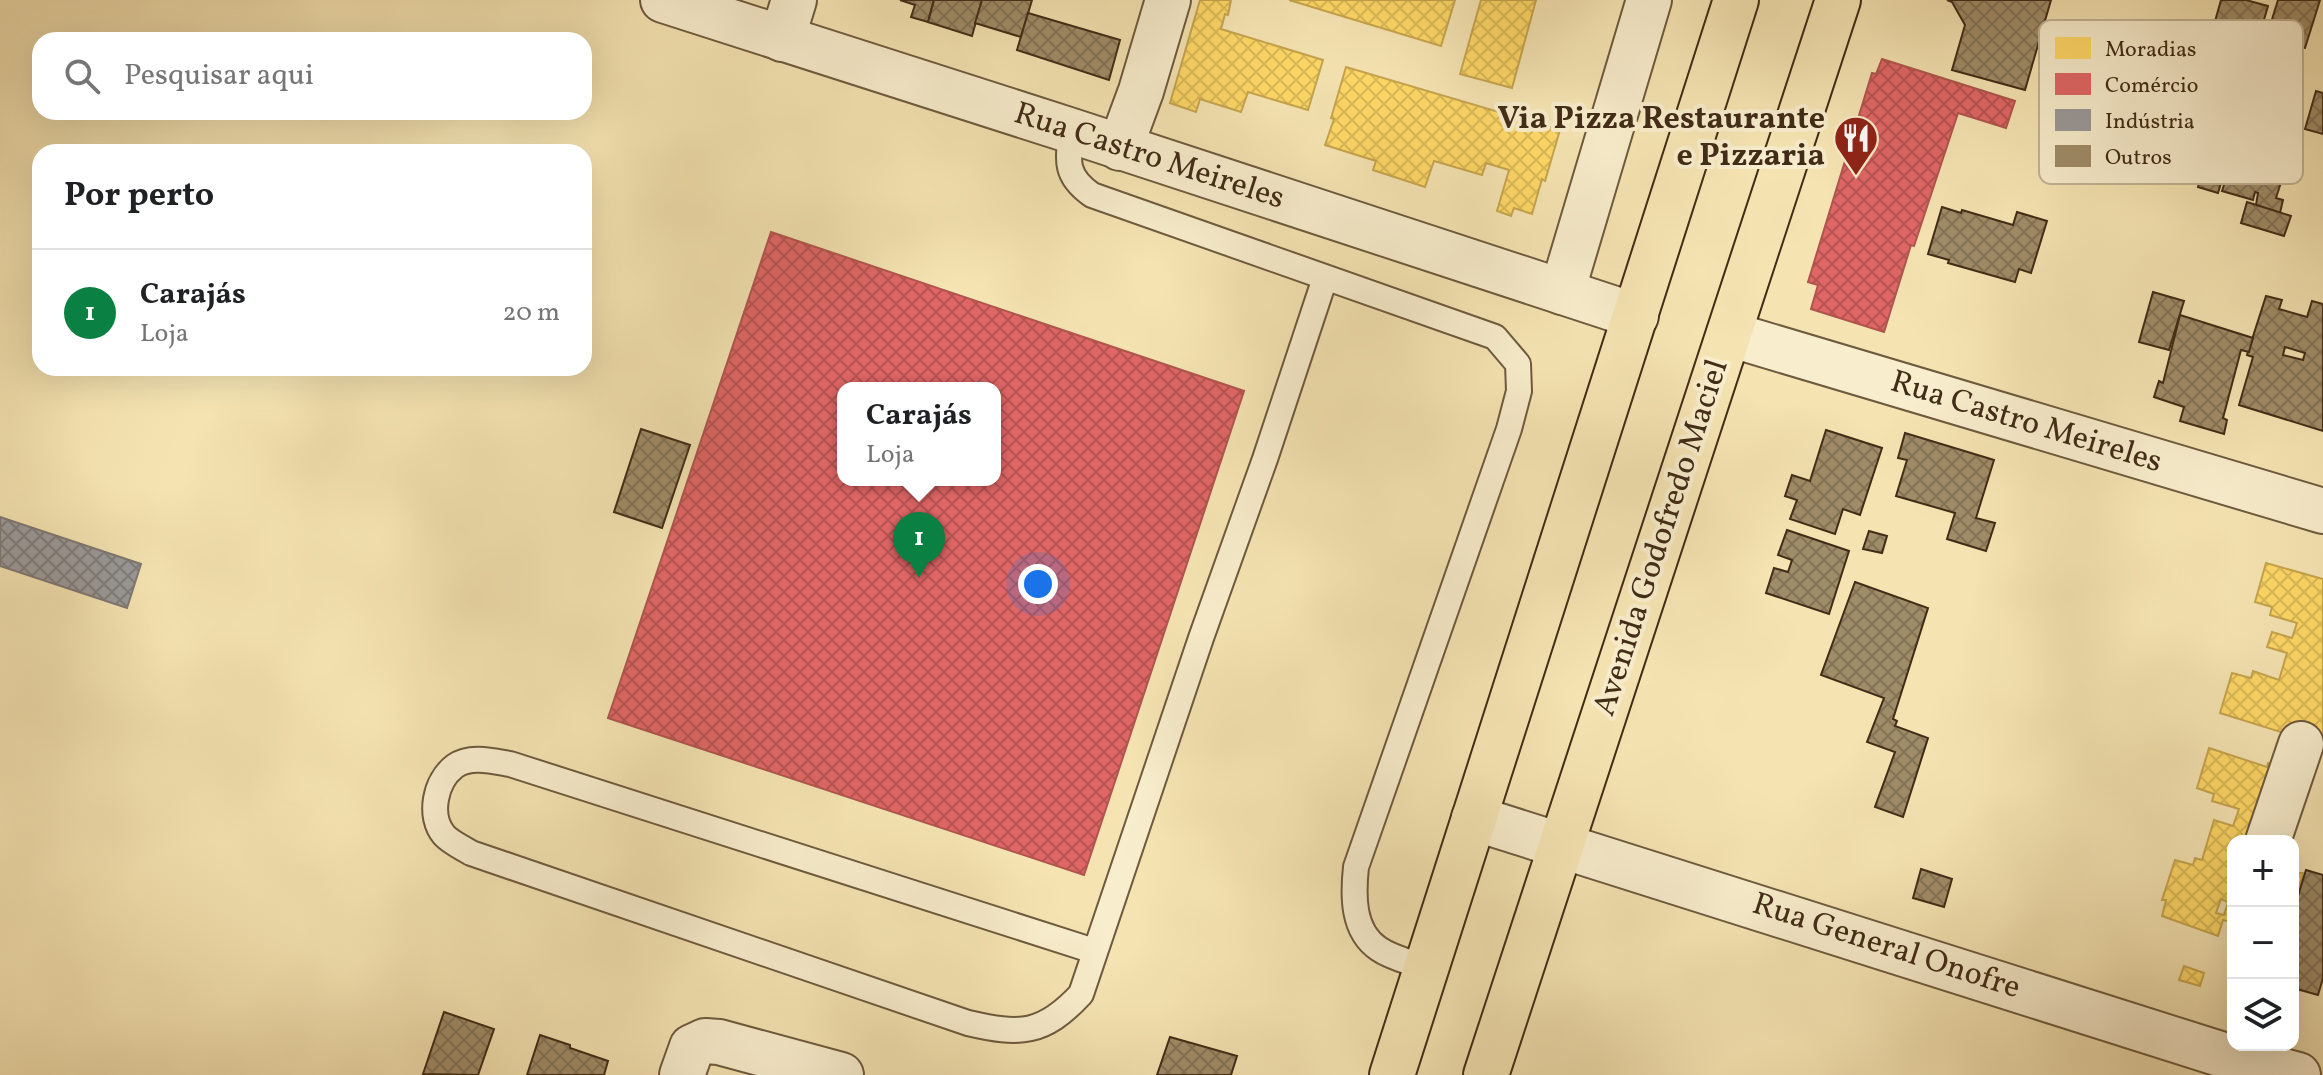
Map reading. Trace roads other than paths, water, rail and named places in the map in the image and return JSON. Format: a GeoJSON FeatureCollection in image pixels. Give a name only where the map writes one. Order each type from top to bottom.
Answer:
{"type":"FeatureCollection","features":[{"type":"Feature","properties":{"kind":"main road"},"geometry":{"type":"LineString","coordinates":[[1392,1075],[1736,0]]}},
{"type":"Feature","properties":{"kind":"main road","name":"Avenida Godofredo Maciel"},"geometry":{"type":"LineString","coordinates":[[1486,1075],[1838,0]]}},
{"type":"Feature","properties":{"kind":"street","name":"Rua Castro Meireles"},"geometry":{"type":"LineString","coordinates":[[663,0],[788,20],[1120,148],[1636,316]]}},
{"type":"Feature","properties":{"kind":"street"},"geometry":{"type":"LineString","coordinates":[[1120,148],[1168,0]]}},
{"type":"Feature","properties":{"kind":"street"},"geometry":{"type":"LineString","coordinates":[[1562,292],[1649,0]]}},
{"type":"Feature","properties":{"kind":"street","name":"Rua Castro Meireles"},"geometry":{"type":"LineString","coordinates":[[1729,334],[2323,511]]}},
{"type":"Feature","properties":{"kind":"street"},"geometry":{"type":"LineString","coordinates":[[2270,835],[2301,744]]}},
{"type":"Feature","properties":{"kind":"street","name":"Rua General Onofre"},"geometry":{"type":"LineString","coordinates":[[1474,818],[2298,1075]]}},
{"type":"Feature","properties":{"kind":"street"},"geometry":{"type":"LineString","coordinates":[[682,1075],[692,1047],[705,1041],[719,1042],[841,1075]]}},
{"type":"Feature","properties":{"kind":"lane"},"geometry":{"type":"LineString","coordinates":[[1072,131],[1068,154],[1070,172],[1078,185],[1092,195],[1495,337],[1518,364],[1519,391],[1509,429],[1356,867],[1353,893],[1365,937],[1380,950],[1426,968]]}},
{"type":"Feature","properties":{"kind":"lane"},"geometry":{"type":"LineString","coordinates":[[1094,951],[510,764],[481,759],[456,765],[439,785],[434,811],[444,835],[471,853],[968,1023],[1003,1031],[1036,1028],[1063,1013],[1081,994],[1325,278]]}},
{"type":"Feature","properties":{"kind":"place","name":"Via Pizza Restaurante e Pizzaria"},"geometry":{"type":"Point","coordinates":[1856,177]}},
{"type":"Feature","properties":{"kind":"place","name":"Carajás"},"geometry":{"type":"Point","coordinates":[919,578]}}]}
